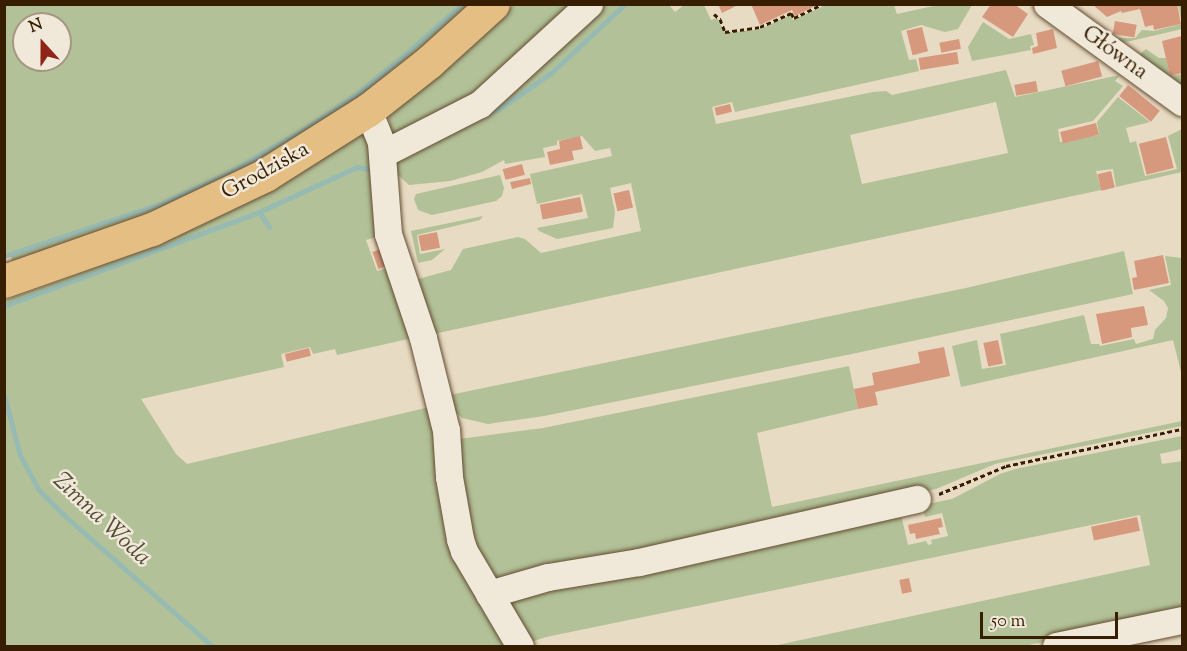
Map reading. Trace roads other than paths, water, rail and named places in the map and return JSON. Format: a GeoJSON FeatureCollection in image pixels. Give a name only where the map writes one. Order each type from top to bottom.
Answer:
{"type":"FeatureCollection","features":[{"type":"Feature","properties":{"kind":"main road","name":"Grodziska"},"geometry":{"type":"LineString","coordinates":[[4,281],[152,229],[192,212],[265,175],[368,110],[429,62],[493,4]]}},
{"type":"Feature","properties":{"kind":"street"},"geometry":{"type":"LineString","coordinates":[[382,154],[480,104],[589,4]]}},
{"type":"Feature","properties":{"kind":"street","name":"Główna"},"geometry":{"type":"LineString","coordinates":[[1047,4],[1182,102]]}},
{"type":"Feature","properties":{"kind":"street"},"geometry":{"type":"LineString","coordinates":[[368,110],[376,125],[382,154],[388,234],[423,338],[440,404],[460,539],[464,551],[520,646]]}},
{"type":"Feature","properties":{"kind":"street"},"geometry":{"type":"LineString","coordinates":[[489,594],[548,578],[639,562],[917,499]]}},
{"type":"Feature","properties":{"kind":"street"},"geometry":{"type":"LineString","coordinates":[[1056,646],[1182,620]]}},
{"type":"Feature","properties":{"kind":"waterway"},"geometry":{"type":"LineString","coordinates":[[4,256],[160,204],[231,171],[304,129],[355,95],[462,4]]}},
{"type":"Feature","properties":{"kind":"waterway"},"geometry":{"type":"LineString","coordinates":[[484,115],[499,109],[551,73],[625,4]]}},
{"type":"Feature","properties":{"kind":"waterway"},"geometry":{"type":"LineString","coordinates":[[4,306],[259,212],[357,167],[370,169]]}},
{"type":"Feature","properties":{"kind":"waterway"},"geometry":{"type":"LineString","coordinates":[[259,212],[269,227]]}},
{"type":"Feature","properties":{"kind":"waterway","name":"Zimna Woda"},"geometry":{"type":"LineString","coordinates":[[4,395],[20,455],[39,490],[65,516],[212,646]]}}]}
